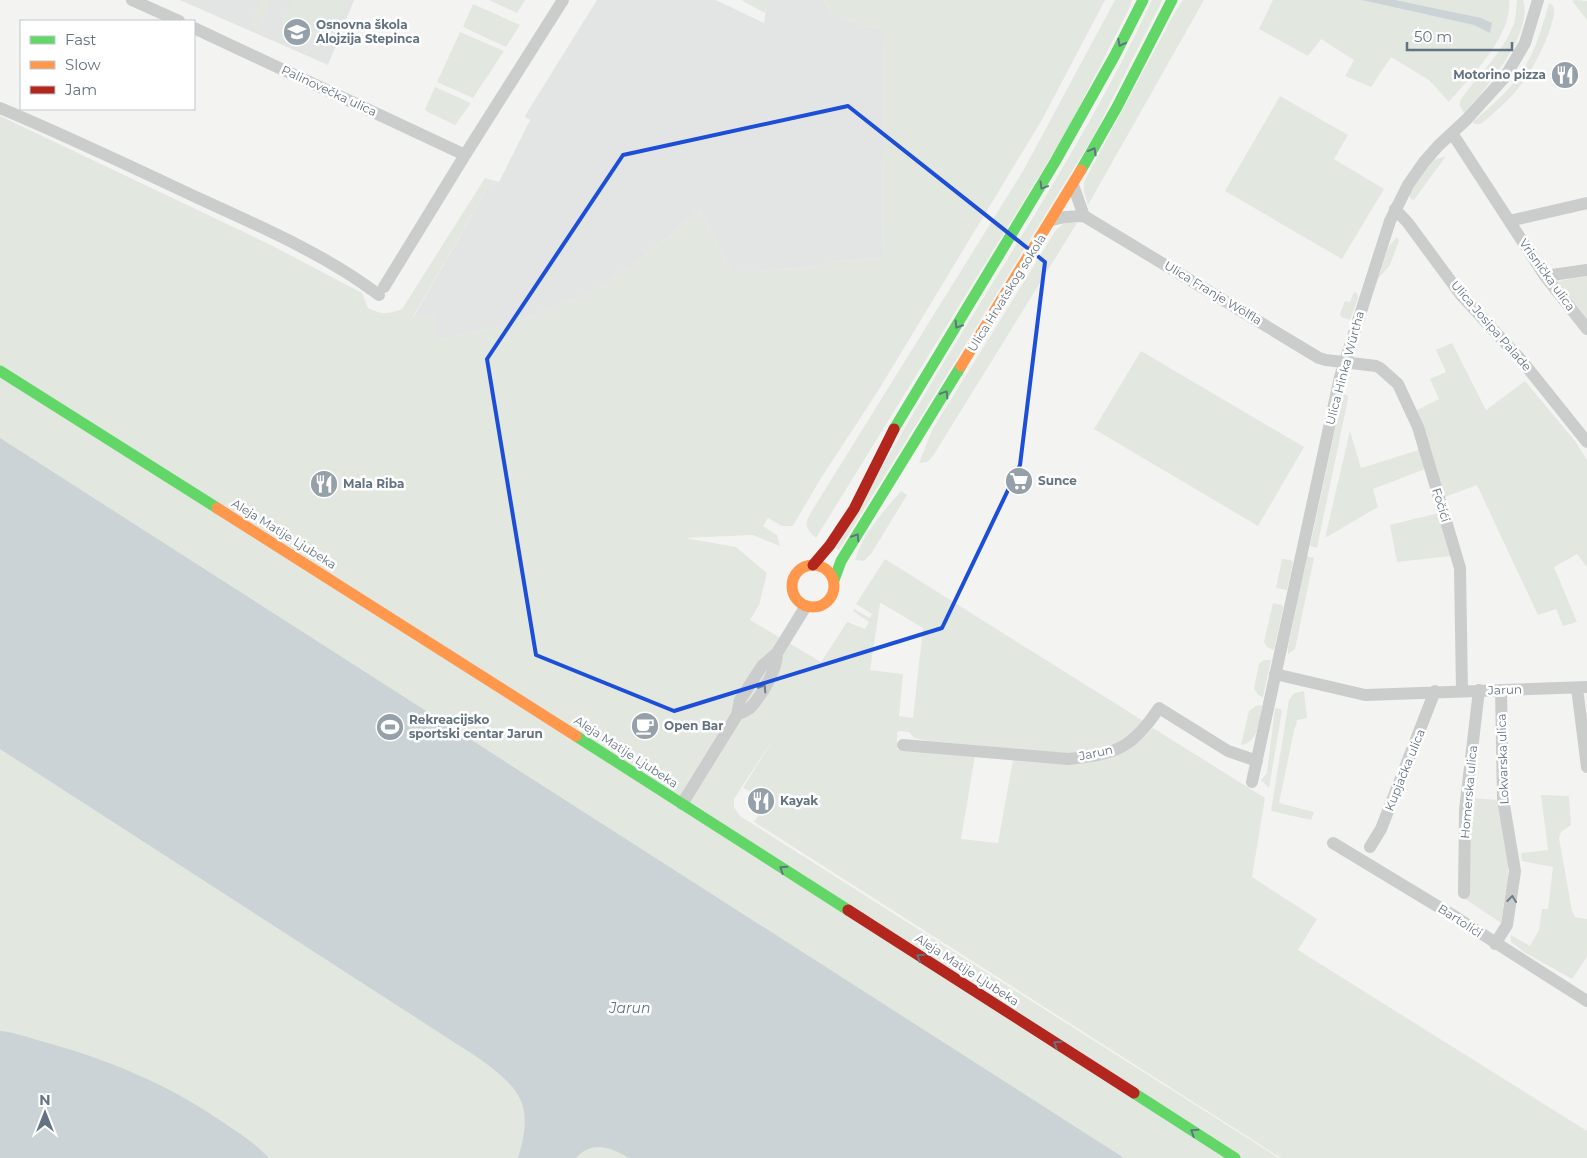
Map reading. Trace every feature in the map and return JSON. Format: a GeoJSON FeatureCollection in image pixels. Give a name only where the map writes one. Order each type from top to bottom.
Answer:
{"type":"FeatureCollection","features":[{"type":"Feature","properties":{"kind":"street"},"geometry":{"type":"LineString","coordinates":[[132,0],[177,20]]}},
{"type":"Feature","properties":{"kind":"street"},"geometry":{"type":"LineString","coordinates":[[0,108],[45,126],[253,223],[381,291],[563,0]]}},
{"type":"Feature","properties":{"kind":"street","name":"Ulica Hrvatskog sokola"},"geometry":{"type":"LineString","coordinates":[[813,565],[833,542],[867,486],[896,427],[1052,171],[1074,133],[1143,0]]}},
{"type":"Feature","properties":{"kind":"street","name":"Ulica Hrvatskog sokola"},"geometry":{"type":"LineString","coordinates":[[834,580],[841,561],[1073,185],[1117,107],[1172,0]]}},
{"type":"Feature","properties":{"kind":"street","name":"Ulica Hinka Würtha"},"geometry":{"type":"LineString","coordinates":[[1252,782],[1344,362],[1395,209],[1413,175],[1431,153],[1466,120],[1505,77],[1525,43],[1538,0]]}},
{"type":"Feature","properties":{"kind":"street","name":"Palinovečka ulica"},"geometry":{"type":"LineString","coordinates":[[195,28],[465,155]]}},
{"type":"Feature","properties":{"kind":"street","name":"Vrisnička ulica"},"geometry":{"type":"LineString","coordinates":[[1452,133],[1545,276],[1587,329]]}},
{"type":"Feature","properties":{"kind":"street"},"geometry":{"type":"LineString","coordinates":[[1052,220],[1084,216],[1073,185]]}},
{"type":"Feature","properties":{"kind":"street"},"geometry":{"type":"LineString","coordinates":[[1509,221],[1587,202]]}},
{"type":"Feature","properties":{"kind":"street","name":"Ulica Josipa Palade"},"geometry":{"type":"LineString","coordinates":[[1395,209],[1408,222],[1461,295],[1522,361],[1587,442]]}},
{"type":"Feature","properties":{"kind":"street","name":"Ulica Franje Wölfla"},"geometry":{"type":"LineString","coordinates":[[1084,216],[1319,358],[1344,362]]}},
{"type":"Feature","properties":{"kind":"street"},"geometry":{"type":"LineString","coordinates":[[1545,276],[1587,270]]}},
{"type":"Feature","properties":{"kind":"street","name":"Fočići"},"geometry":{"type":"LineString","coordinates":[[1344,362],[1372,364],[1384,371],[1398,384],[1418,427],[1460,568],[1462,691]]}},
{"type":"Feature","properties":{"kind":"street","name":"Aleja Matije Ljubeka"},"geometry":{"type":"LineString","coordinates":[[0,371],[1235,1158]]}},
{"type":"Feature","properties":{"kind":"street"},"geometry":{"type":"LineString","coordinates":[[813,565],[826,569],[834,580],[834,592],[828,602],[817,608],[806,606],[795,598],[792,586],[796,573],[801,569],[813,565]]}},
{"type":"Feature","properties":{"kind":"street"},"geometry":{"type":"LineString","coordinates":[[682,804],[737,715],[740,700],[762,666],[777,653],[806,606]]}},
{"type":"Feature","properties":{"kind":"street","name":"Jarun"},"geometry":{"type":"LineString","coordinates":[[1275,674],[1365,695],[1582,687]]}},
{"type":"Feature","properties":{"kind":"street"},"geometry":{"type":"LineString","coordinates":[[1582,687],[1587,767]]}},
{"type":"Feature","properties":{"kind":"street","name":"Homerska ulica"},"geometry":{"type":"LineString","coordinates":[[1464,893],[1465,810],[1479,690]]}},
{"type":"Feature","properties":{"kind":"street","name":"Lokvarska ulica"},"geometry":{"type":"LineString","coordinates":[[1496,944],[1507,925],[1515,871],[1503,800],[1501,690]]}},
{"type":"Feature","properties":{"kind":"street","name":"Kupjačka ulica"},"geometry":{"type":"LineString","coordinates":[[1370,847],[1384,820],[1435,691]]}},
{"type":"Feature","properties":{"kind":"street","name":"Jarun"},"geometry":{"type":"LineString","coordinates":[[903,745],[1068,758],[1088,757],[1127,745],[1147,726],[1159,708],[1228,751],[1257,761]]}},
{"type":"Feature","properties":{"kind":"street","name":"Bartolići"},"geometry":{"type":"LineString","coordinates":[[1332,842],[1457,918],[1587,1001]]}},
{"type":"Feature","properties":{"kind":"highlighted area"},"geometry":{"type":"Polygon","coordinates":[[[848,106],[1045,262],[1020,465],[942,628],[674,711],[536,655],[487,359],[623,155],[848,106]]]}},
{"type":"Feature","properties":{"kind":"shaded area","name":"Osnovna škola Alojzija Stepinca"},"geometry":{"type":"Polygon","coordinates":[[[180,0],[354,0],[328,65],[180,0]]]}},
{"type":"Feature","properties":{"kind":"shaded area"},"geometry":{"type":"Polygon","coordinates":[[[260,0],[272,0],[258,32],[248,28],[260,0]]]}},
{"type":"Feature","properties":{"kind":"shaded area"},"geometry":{"type":"Polygon","coordinates":[[[292,0],[349,0],[339,20],[330,17],[319,40],[281,23],[292,0]]]}},
{"type":"Feature","properties":{"kind":"shaded area"},"geometry":{"type":"Polygon","coordinates":[[[489,0],[525,0],[517,13],[489,0]]]}},
{"type":"Feature","properties":{"kind":"shaded area"},"geometry":{"type":"Polygon","coordinates":[[[597,0],[716,0],[764,23],[767,0],[824,0],[832,13],[865,26],[884,30],[882,258],[832,261],[830,265],[759,271],[731,271],[700,210],[635,264],[596,289],[566,303],[505,326],[438,340],[413,318],[489,185],[492,183],[498,184],[530,120],[525,117],[526,114],[597,0]]]}},
{"type":"Feature","properties":{"kind":"shaded area"},"geometry":{"type":"Polygon","coordinates":[[[741,0],[767,0],[765,13],[741,0]]]}},
{"type":"Feature","properties":{"kind":"shaded area","name":"Rekreacijsko sportski centar Jarun"},"geometry":{"type":"Polygon","coordinates":[[[824,0],[1105,0],[1043,118],[878,391],[821,478],[794,524],[792,526],[782,526],[768,518],[763,526],[777,535],[780,546],[753,535],[685,538],[736,547],[767,573],[759,605],[750,620],[821,662],[847,622],[865,629],[869,622],[853,611],[854,609],[870,618],[872,614],[856,604],[885,559],[1145,722],[1128,738],[1108,747],[1075,754],[928,741],[914,738],[909,732],[899,731],[897,733],[897,749],[975,756],[961,839],[998,843],[1013,760],[1067,762],[1139,742],[1153,728],[1265,798],[1252,877],[1317,919],[1298,950],[1587,1131],[1587,1158],[1281,1158],[754,822],[771,797],[761,791],[756,795],[743,788],[775,736],[734,799],[734,807],[740,816],[1279,1158],[0,1158],[0,116],[271,245],[362,293],[368,308],[381,313],[402,309],[485,178],[499,182],[498,184],[492,183],[489,185],[413,317],[434,314],[438,340],[505,326],[566,303],[596,289],[635,264],[700,210],[731,271],[759,271],[830,265],[831,261],[882,258],[884,30],[865,26],[832,13],[824,0]],[[880,604],[870,670],[903,674],[899,716],[913,718],[923,628],[880,604]]]}},
{"type":"Feature","properties":{"kind":"shaded area"},"geometry":{"type":"Polygon","coordinates":[[[1115,0],[1132,0],[1068,129],[816,538],[807,527],[810,514],[1023,171],[1115,0]]]}},
{"type":"Feature","properties":{"kind":"shaded area"},"geometry":{"type":"Polygon","coordinates":[[[1152,0],[1162,0],[1093,137],[839,550],[836,548],[900,436],[1087,125],[1152,0]]]}},
{"type":"Feature","properties":{"kind":"shaded area"},"geometry":{"type":"Polygon","coordinates":[[[1183,0],[1204,0],[1088,205],[1084,192],[1084,182],[1183,0]]]}},
{"type":"Feature","properties":{"kind":"shaded area"},"geometry":{"type":"Polygon","coordinates":[[[1273,0],[1509,0],[1508,14],[1498,41],[1479,68],[1449,102],[1429,80],[1391,57],[1371,87],[1345,76],[1354,60],[1321,39],[1308,56],[1259,29],[1273,0]]]}},
{"type":"Feature","properties":{"kind":"shaded area"},"geometry":{"type":"Polygon","coordinates":[[[1517,0],[1523,0],[1524,13],[1515,44],[1495,76],[1464,113],[1460,106],[1460,101],[1503,45],[1515,20],[1517,0]]]}},
{"type":"Feature","properties":{"kind":"shaded area"},"geometry":{"type":"Polygon","coordinates":[[[1572,1],[1587,1],[1587,20],[1572,1]]]}},
{"type":"Feature","properties":{"kind":"shaded area"},"geometry":{"type":"Polygon","coordinates":[[[1549,3],[1554,9],[1550,30],[1525,80],[1502,106],[1481,124],[1474,124],[1473,122],[1509,89],[1526,65],[1537,43],[1549,3]]]}},
{"type":"Feature","properties":{"kind":"shaded area"},"geometry":{"type":"Polygon","coordinates":[[[473,4],[520,25],[506,47],[463,27],[473,4]]]}},
{"type":"Feature","properties":{"kind":"shaded area"},"geometry":{"type":"Polygon","coordinates":[[[460,32],[504,51],[473,98],[437,82],[460,32]]]}},
{"type":"Feature","properties":{"kind":"shaded area"},"geometry":{"type":"Polygon","coordinates":[[[435,87],[471,103],[455,125],[426,111],[425,109],[435,87]]]}},
{"type":"Feature","properties":{"kind":"shaded area"},"geometry":{"type":"Polygon","coordinates":[[[1280,96],[1348,135],[1334,159],[1384,189],[1342,259],[1225,191],[1280,96]]]}},
{"type":"Feature","properties":{"kind":"shaded area"},"geometry":{"type":"Polygon","coordinates":[[[1446,156],[1414,200],[1410,199],[1410,193],[1430,164],[1434,160],[1446,156]]]}},
{"type":"Feature","properties":{"kind":"shaded area"},"geometry":{"type":"Polygon","coordinates":[[[1064,223],[1077,223],[933,456],[927,462],[919,463],[932,430],[1056,230],[1064,223]]]}},
{"type":"Feature","properties":{"kind":"shaded area"},"geometry":{"type":"Polygon","coordinates":[[[1397,237],[1399,241],[1390,265],[1378,279],[1389,246],[1397,237]]]}},
{"type":"Feature","properties":{"kind":"shaded area"},"geometry":{"type":"Polygon","coordinates":[[[1587,276],[1587,324],[1557,283],[1587,276]]]}},
{"type":"Feature","properties":{"kind":"shaded area"},"geometry":{"type":"Polygon","coordinates":[[[1354,292],[1357,293],[1358,298],[1350,320],[1341,317],[1340,314],[1345,301],[1350,302],[1354,292]]]}},
{"type":"Feature","properties":{"kind":"shaded area"},"geometry":{"type":"Polygon","coordinates":[[[1452,343],[1486,410],[1525,381],[1575,441],[1587,460],[1587,567],[1577,554],[1554,567],[1577,622],[1563,626],[1556,609],[1538,615],[1477,485],[1445,497],[1417,410],[1439,399],[1430,379],[1446,372],[1436,350],[1452,343]]]}},
{"type":"Feature","properties":{"kind":"shaded area"},"geometry":{"type":"Polygon","coordinates":[[[1141,351],[1304,447],[1258,526],[1094,429],[1141,351]]]}},
{"type":"Feature","properties":{"kind":"shaded area"},"geometry":{"type":"Polygon","coordinates":[[[1343,393],[1348,396],[1348,399],[1317,548],[1310,546],[1343,393]]]}},
{"type":"Feature","properties":{"kind":"shaded area"},"geometry":{"type":"Polygon","coordinates":[[[1350,431],[1361,468],[1419,450],[1425,469],[1373,489],[1378,507],[1325,538],[1350,431]]]}},
{"type":"Feature","properties":{"kind":"shaded area"},"geometry":{"type":"Polygon","coordinates":[[[901,491],[907,495],[871,554],[864,561],[855,560],[868,532],[901,491]]]}},
{"type":"Feature","properties":{"kind":"shaded area"},"geometry":{"type":"Polygon","coordinates":[[[1439,513],[1451,556],[1397,562],[1390,525],[1439,513]]]}},
{"type":"Feature","properties":{"kind":"shaded area"},"geometry":{"type":"Polygon","coordinates":[[[1307,556],[1314,558],[1295,649],[1288,654],[1288,647],[1307,556]]]}},
{"type":"Feature","properties":{"kind":"shaded area"},"geometry":{"type":"Polygon","coordinates":[[[1282,559],[1293,562],[1287,590],[1276,588],[1282,559]]]}},
{"type":"Feature","properties":{"kind":"shaded area"},"geometry":{"type":"Polygon","coordinates":[[[1273,603],[1282,605],[1283,608],[1274,650],[1267,647],[1264,642],[1273,603]]]}},
{"type":"Feature","properties":{"kind":"shaded area"},"geometry":{"type":"Polygon","coordinates":[[[1264,660],[1271,660],[1263,697],[1258,695],[1254,688],[1259,664],[1264,660]]]}},
{"type":"Feature","properties":{"kind":"shaded area"},"geometry":{"type":"Polygon","coordinates":[[[1304,691],[1307,718],[1297,720],[1295,726],[1279,803],[1314,812],[1311,820],[1271,811],[1289,700],[1294,693],[1304,691]]]}},
{"type":"Feature","properties":{"kind":"shaded area"},"geometry":{"type":"Polygon","coordinates":[[[1262,705],[1255,735],[1247,743],[1241,745],[1249,711],[1256,706],[1262,705]]]}},
{"type":"Feature","properties":{"kind":"shaded area"},"geometry":{"type":"Polygon","coordinates":[[[1275,708],[1282,711],[1269,788],[1261,780],[1267,773],[1275,708]]]}},
{"type":"Feature","properties":{"kind":"shaded area"},"geometry":{"type":"Polygon","coordinates":[[[1541,795],[1569,796],[1571,825],[1561,832],[1559,838],[1572,911],[1575,917],[1587,919],[1587,957],[1572,979],[1524,952],[1511,942],[1511,935],[1530,946],[1539,930],[1542,909],[1548,909],[1553,867],[1522,861],[1521,853],[1548,850],[1541,795]]]}},
{"type":"Feature","properties":{"kind":"shaded area"},"geometry":{"type":"Polygon","coordinates":[[[1470,798],[1498,800],[1508,854],[1508,876],[1501,923],[1458,894],[1468,893],[1470,798]]]}},
{"type":"Feature","properties":{"kind":"water"},"geometry":{"type":"Polygon","coordinates":[[[1362,0],[1395,0],[1481,18],[1492,23],[1490,33],[1474,25],[1362,0]]]}},
{"type":"Feature","properties":{"kind":"water","name":"Jarun"},"geometry":{"type":"Polygon","coordinates":[[[0,438],[1124,1158],[629,1158],[608,1148],[595,1147],[582,1152],[576,1158],[518,1158],[525,1125],[521,1100],[506,1080],[494,1070],[480,1059],[0,749],[0,438]]]}},
{"type":"Feature","properties":{"kind":"water"},"geometry":{"type":"Polygon","coordinates":[[[0,1031],[18,1034],[62,1047],[136,1074],[205,1110],[244,1136],[269,1158],[0,1158],[0,1031]]]}},
{"type":"Feature","properties":{"kind":"traffic: fast"},"geometry":{"type":"LineString","coordinates":[[894,429],[1055,162],[1115,55],[1143,0]]}},
{"type":"Feature","properties":{"kind":"traffic: fast"},"geometry":{"type":"LineString","coordinates":[[1081,170],[1117,107],[1172,0]]}},
{"type":"Feature","properties":{"kind":"traffic: fast"},"geometry":{"type":"LineString","coordinates":[[834,580],[841,561],[961,366]]}},
{"type":"Feature","properties":{"kind":"traffic: fast"},"geometry":{"type":"LineString","coordinates":[[0,371],[217,508]]}},
{"type":"Feature","properties":{"kind":"traffic: fast"},"geometry":{"type":"LineString","coordinates":[[576,736],[848,910]]}},
{"type":"Feature","properties":{"kind":"traffic: fast"},"geometry":{"type":"LineString","coordinates":[[1134,1093],[1235,1158]]}},
{"type":"Feature","properties":{"kind":"traffic: slow"},"geometry":{"type":"LineString","coordinates":[[961,366],[1081,170]]}},
{"type":"Feature","properties":{"kind":"traffic: slow"},"geometry":{"type":"LineString","coordinates":[[217,508],[576,736]]}},
{"type":"Feature","properties":{"kind":"traffic: slow"},"geometry":{"type":"LineString","coordinates":[[817,565],[825,568],[831,574],[834,586],[831,598],[825,604],[809,607],[801,604],[795,598],[792,582],[795,574],[801,568],[817,565]]}},
{"type":"Feature","properties":{"kind":"traffic: jam"},"geometry":{"type":"LineString","coordinates":[[813,565],[830,545],[854,509],[894,429]]}},
{"type":"Feature","properties":{"kind":"traffic: jam"},"geometry":{"type":"LineString","coordinates":[[848,910],[1134,1093]]}},
{"type":"Feature","properties":{"kind":"place","name":"Osnovna škola Alojzija Stepinca"},"geometry":{"type":"Point","coordinates":[297,32]}},
{"type":"Feature","properties":{"kind":"place","name":"Motorino pizza"},"geometry":{"type":"Point","coordinates":[1565,75]}},
{"type":"Feature","properties":{"kind":"place","name":"Sunce"},"geometry":{"type":"Point","coordinates":[1019,481]}},
{"type":"Feature","properties":{"kind":"place","name":"Mala Riba"},"geometry":{"type":"Point","coordinates":[324,484]}},
{"type":"Feature","properties":{"kind":"place","name":"Open Bar"},"geometry":{"type":"Point","coordinates":[645,726]}},
{"type":"Feature","properties":{"kind":"place","name":"Rekreacijsko sportski centar Jarun"},"geometry":{"type":"Point","coordinates":[390,727]}},
{"type":"Feature","properties":{"kind":"place","name":"Kayak"},"geometry":{"type":"Point","coordinates":[761,801]}}]}
